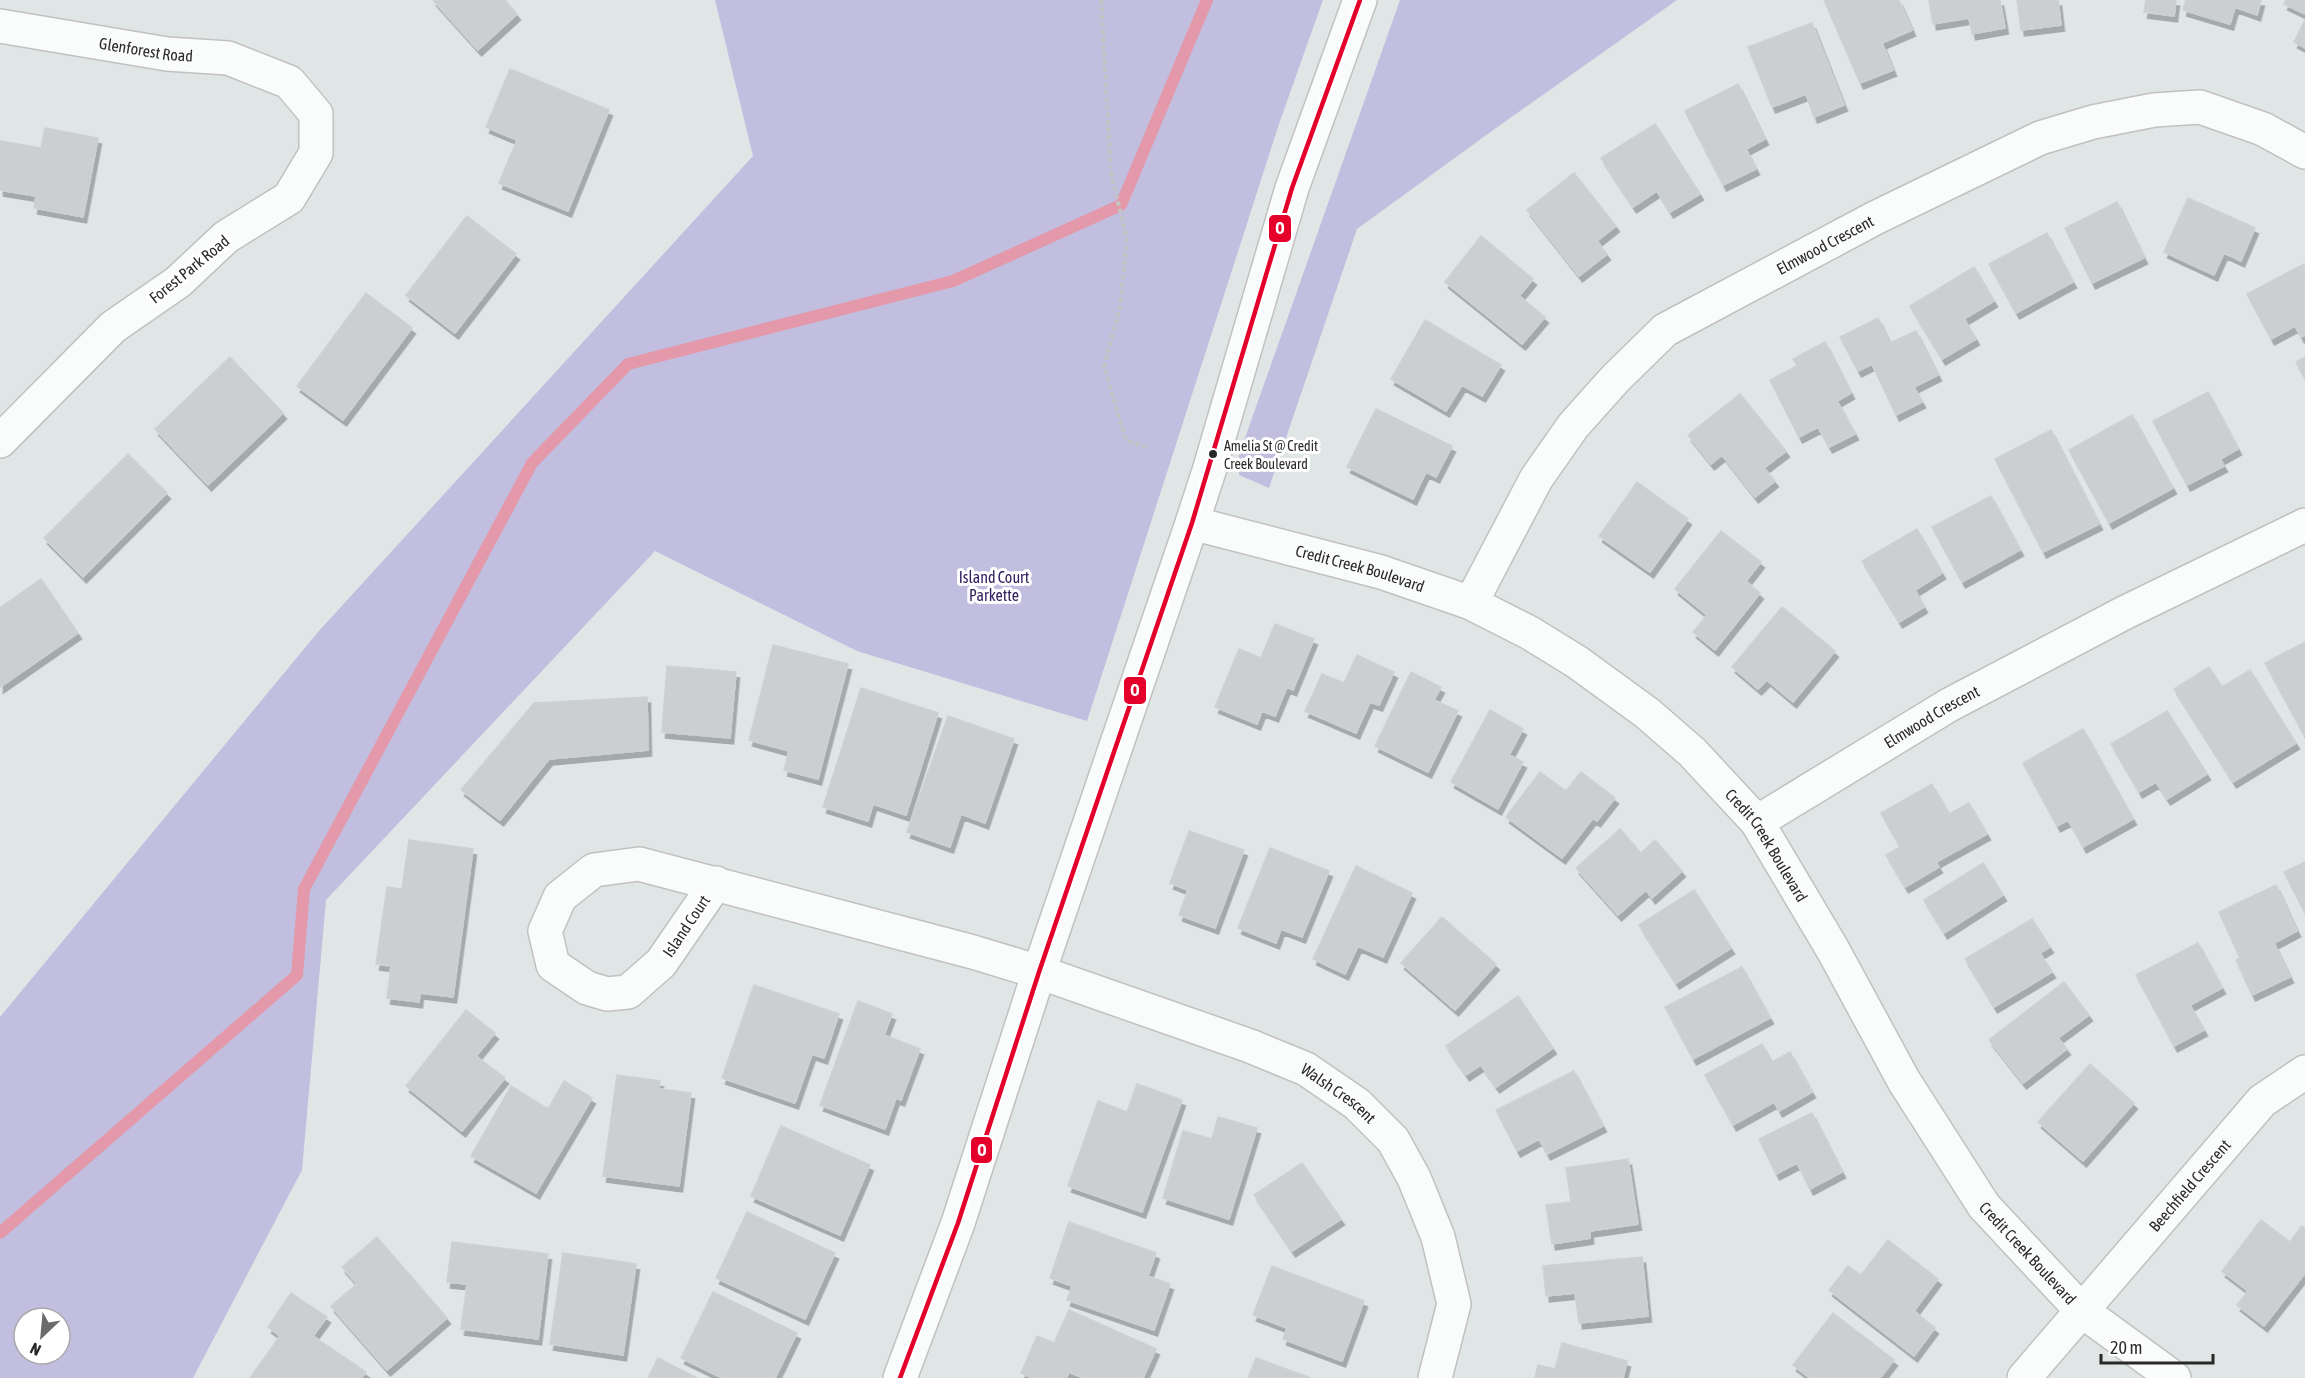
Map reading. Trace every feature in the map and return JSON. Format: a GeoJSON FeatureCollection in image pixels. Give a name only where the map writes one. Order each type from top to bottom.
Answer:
{"type":"FeatureCollection","features":[{"type":"Feature","properties":{"kind":"street"},"geometry":{"type":"LineString","coordinates":[[900,1378],[958,1223],[1039,972],[1192,523],[1292,188],[1360,0]]}},
{"type":"Feature","properties":{"kind":"street","name":"Glenforest Road"},"geometry":{"type":"LineString","coordinates":[[0,26],[167,54],[228,58],[289,81]]}},
{"type":"Feature","properties":{"kind":"street","name":"Forest Park Road"},"geometry":{"type":"LineString","coordinates":[[0,441],[113,327],[178,282],[226,237],[289,198],[316,153],[316,114],[289,81]]}},
{"type":"Feature","properties":{"kind":"street","name":"Elmwood Crescent"},"geometry":{"type":"LineString","coordinates":[[1471,603],[1536,479],[1573,426],[1615,379],[1665,330],[1875,218],[2040,138],[2093,122],[2154,110],[2200,107],[2263,129],[2305,152]]}},
{"type":"Feature","properties":{"kind":"street","name":"Credit Creek Boulevard"},"geometry":{"type":"LineString","coordinates":[[1192,523],[1381,572],[1471,603],[1530,633],[1577,662],[1647,713],[1692,752],[1757,822],[1833,950],[1904,1081],[1984,1206],[2082,1311],[2174,1378]]}},
{"type":"Feature","properties":{"kind":"street","name":"Elmwood Crescent"},"geometry":{"type":"LineString","coordinates":[[1757,822],[1949,705],[2124,613],[2305,525]]}},
{"type":"Feature","properties":{"kind":"street","name":"Island Court"},"geometry":{"type":"LineString","coordinates":[[716,883],[661,963],[628,992],[607,994],[587,988],[553,965],[545,931],[560,897],[594,870],[639,864],[716,883],[1039,972]]}},
{"type":"Feature","properties":{"kind":"street","name":"Walsh Crescent"},"geometry":{"type":"LineString","coordinates":[[1039,972],[1250,1046],[1306,1069],[1357,1104],[1393,1140],[1414,1178],[1438,1237],[1454,1304],[1435,1378]]}},
{"type":"Feature","properties":{"kind":"street","name":"Beechfield Crescent"},"geometry":{"type":"LineString","coordinates":[[2024,1378],[2262,1101],[2305,1072]]}},
{"type":"Feature","properties":{"kind":"path"},"geometry":{"type":"LineString","coordinates":[[1101,0],[1111,173],[1127,239],[1120,307],[1104,367],[1126,440],[1146,448]]}},
{"type":"Feature","properties":{"kind":"green space","name":"Island Court Parkette"},"geometry":{"type":"Polygon","coordinates":[[[715,0],[1323,0],[1280,121],[1087,721],[857,651],[655,551],[326,900],[302,1170],[193,1378],[0,1378],[0,1017],[318,632],[753,156],[715,0]]]}},
{"type":"Feature","properties":{"kind":"green space"},"geometry":{"type":"Polygon","coordinates":[[[1400,0],[1677,0],[1357,229],[1269,488],[1239,475],[1239,455],[1400,0]]]}},
{"type":"Feature","properties":{"kind":"building"},"geometry":{"type":"Polygon","coordinates":[[[433,0],[505,0],[517,14],[478,50],[433,0]]]}},
{"type":"Feature","properties":{"kind":"building"},"geometry":{"type":"Polygon","coordinates":[[[1824,0],[1899,0],[1912,30],[1882,43],[1893,70],[1860,83],[1824,0]]]}},
{"type":"Feature","properties":{"kind":"building"},"geometry":{"type":"Polygon","coordinates":[[[1929,0],[2000,0],[2005,28],[1972,34],[1969,18],[1933,24],[1929,0]]]}},
{"type":"Feature","properties":{"kind":"building"},"geometry":{"type":"Polygon","coordinates":[[[2017,0],[2058,0],[2061,25],[2021,30],[2017,0]]]}},
{"type":"Feature","properties":{"kind":"building"},"geometry":{"type":"Polygon","coordinates":[[[2146,0],[2176,0],[2174,16],[2144,12],[2146,0]]]}},
{"type":"Feature","properties":{"kind":"building"},"geometry":{"type":"Polygon","coordinates":[[[2186,0],[2261,0],[2257,15],[2235,7],[2230,24],[2183,10],[2186,0]]]}},
{"type":"Feature","properties":{"kind":"building"},"geometry":{"type":"Polygon","coordinates":[[[2286,0],[2305,0],[2305,14],[2284,4],[2286,0]]]}},
{"type":"Feature","properties":{"kind":"building"},"geometry":{"type":"Polygon","coordinates":[[[2305,20],[2305,48],[2294,42],[2305,20]]]}},
{"type":"Feature","properties":{"kind":"building"},"geometry":{"type":"Polygon","coordinates":[[[1812,23],[1844,105],[1814,117],[1806,94],[1772,107],[1748,47],[1812,23]]]}},
{"type":"Feature","properties":{"kind":"building"},"geometry":{"type":"Polygon","coordinates":[[[510,69],[609,110],[568,211],[499,183],[517,140],[486,127],[510,69]]]}},
{"type":"Feature","properties":{"kind":"building"},"geometry":{"type":"Polygon","coordinates":[[[1738,84],[1765,139],[1746,149],[1756,169],[1723,185],[1685,111],[1738,84]]]}},
{"type":"Feature","properties":{"kind":"building"},"geometry":{"type":"Polygon","coordinates":[[[1655,124],[1700,194],[1670,212],[1657,191],[1633,207],[1601,158],[1655,124]]]}},
{"type":"Feature","properties":{"kind":"building"},"geometry":{"type":"Polygon","coordinates":[[[45,128],[98,138],[83,217],[34,208],[36,196],[0,190],[0,141],[41,148],[45,128]]]}},
{"type":"Feature","properties":{"kind":"building"},"geometry":{"type":"Polygon","coordinates":[[[1574,173],[1616,226],[1597,241],[1607,254],[1579,276],[1527,210],[1574,173]]]}},
{"type":"Feature","properties":{"kind":"building"},"geometry":{"type":"Polygon","coordinates":[[[2188,198],[2255,228],[2241,261],[2224,253],[2214,275],[2164,252],[2188,198]]]}},
{"type":"Feature","properties":{"kind":"building"},"geometry":{"type":"Polygon","coordinates":[[[2117,202],[2144,258],[2092,283],[2065,228],[2117,202]]]}},
{"type":"Feature","properties":{"kind":"building"},"geometry":{"type":"Polygon","coordinates":[[[467,216],[516,254],[455,333],[406,295],[467,216]]]}},
{"type":"Feature","properties":{"kind":"building"},"geometry":{"type":"Polygon","coordinates":[[[2047,233],[2073,282],[2016,313],[1989,264],[2047,233]]]}},
{"type":"Feature","properties":{"kind":"building"},"geometry":{"type":"Polygon","coordinates":[[[1481,236],[1533,279],[1519,296],[1545,317],[1522,344],[1445,282],[1481,236]]]}},
{"type":"Feature","properties":{"kind":"building"},"geometry":{"type":"Polygon","coordinates":[[[2304,264],[2305,335],[2301,337],[2295,326],[2271,339],[2247,294],[2304,264]]]}},
{"type":"Feature","properties":{"kind":"building"},"geometry":{"type":"Polygon","coordinates":[[[1974,267],[1994,301],[1964,319],[1976,339],[1942,359],[1910,306],[1974,267]]]}},
{"type":"Feature","properties":{"kind":"building"},"geometry":{"type":"Polygon","coordinates":[[[366,293],[412,328],[343,420],[297,386],[366,293]]]}},
{"type":"Feature","properties":{"kind":"building"},"geometry":{"type":"Polygon","coordinates":[[[1878,318],[1890,343],[1916,331],[1938,375],[1914,387],[1922,402],[1896,415],[1872,364],[1858,371],[1840,337],[1878,318]]]}},
{"type":"Feature","properties":{"kind":"building"},"geometry":{"type":"Polygon","coordinates":[[[1425,320],[1501,365],[1482,396],[1462,385],[1446,411],[1391,379],[1425,320]]]}},
{"type":"Feature","properties":{"kind":"building"},"geometry":{"type":"Polygon","coordinates":[[[1825,342],[1851,393],[1837,401],[1855,434],[1829,447],[1818,427],[1799,437],[1770,380],[1797,366],[1793,359],[1825,342]]]}},
{"type":"Feature","properties":{"kind":"building"},"geometry":{"type":"Polygon","coordinates":[[[230,357],[283,413],[208,485],[155,429],[230,357]]]}},
{"type":"Feature","properties":{"kind":"building"},"geometry":{"type":"Polygon","coordinates":[[[2305,357],[2305,379],[2296,362],[2305,357]]]}},
{"type":"Feature","properties":{"kind":"building"},"geometry":{"type":"Polygon","coordinates":[[[2208,392],[2238,449],[2220,459],[2224,466],[2187,485],[2153,421],[2208,392]]]}},
{"type":"Feature","properties":{"kind":"building"},"geometry":{"type":"Polygon","coordinates":[[[1740,394],[1786,451],[1764,468],[1775,481],[1755,497],[1722,455],[1711,464],[1688,435],[1740,394]]]}},
{"type":"Feature","properties":{"kind":"building"},"geometry":{"type":"Polygon","coordinates":[[[1376,409],[1452,446],[1436,477],[1426,472],[1413,499],[1347,467],[1376,409]]]}},
{"type":"Feature","properties":{"kind":"building"},"geometry":{"type":"Polygon","coordinates":[[[2132,415],[2173,488],[2109,523],[2069,450],[2132,415]]]}},
{"type":"Feature","properties":{"kind":"building"},"geometry":{"type":"Polygon","coordinates":[[[2051,430],[2099,524],[2043,552],[1995,459],[2051,430]]]}},
{"type":"Feature","properties":{"kind":"building"},"geometry":{"type":"Polygon","coordinates":[[[128,454],[167,493],[83,577],[44,538],[128,454]]]}},
{"type":"Feature","properties":{"kind":"building"},"geometry":{"type":"Polygon","coordinates":[[[1637,482],[1688,519],[1650,572],[1599,536],[1637,482]]]}},
{"type":"Feature","properties":{"kind":"building"},"geometry":{"type":"Polygon","coordinates":[[[1991,496],[2020,550],[1962,582],[1932,527],[1991,496]]]}},
{"type":"Feature","properties":{"kind":"building"},"geometry":{"type":"Polygon","coordinates":[[[1917,529],[1942,573],[1915,590],[1924,607],[1899,622],[1862,561],[1917,529]]]}},
{"type":"Feature","properties":{"kind":"building"},"geometry":{"type":"Polygon","coordinates":[[[1721,531],[1761,562],[1746,581],[1760,593],[1715,650],[1693,632],[1707,615],[1675,589],[1721,531]]]}},
{"type":"Feature","properties":{"kind":"building"},"geometry":{"type":"Polygon","coordinates":[[[41,579],[78,633],[0,687],[0,608],[41,579]]]}},
{"type":"Feature","properties":{"kind":"building"},"geometry":{"type":"Polygon","coordinates":[[[1782,607],[1835,651],[1793,702],[1767,680],[1758,689],[1732,667],[1782,607]]]}},
{"type":"Feature","properties":{"kind":"building"},"geometry":{"type":"Polygon","coordinates":[[[1275,624],[1314,639],[1293,690],[1287,687],[1275,716],[1262,711],[1257,724],[1215,707],[1239,649],[1261,658],[1275,624]]]}},
{"type":"Feature","properties":{"kind":"building"},"geometry":{"type":"Polygon","coordinates":[[[2305,642],[2305,735],[2304,735],[2265,663],[2305,642]]]}},
{"type":"Feature","properties":{"kind":"building"},"geometry":{"type":"Polygon","coordinates":[[[773,645],[848,664],[818,779],[784,770],[789,751],[749,740],[773,645]]]}},
{"type":"Feature","properties":{"kind":"building"},"geometry":{"type":"Polygon","coordinates":[[[1357,655],[1394,672],[1379,705],[1370,702],[1356,733],[1305,711],[1322,674],[1344,683],[1357,655]]]}},
{"type":"Feature","properties":{"kind":"building"},"geometry":{"type":"Polygon","coordinates":[[[667,666],[736,672],[730,738],[662,732],[667,666]]]}},
{"type":"Feature","properties":{"kind":"building"},"geometry":{"type":"Polygon","coordinates":[[[2209,667],[2222,687],[2250,670],[2296,743],[2233,782],[2174,689],[2209,667]]]}},
{"type":"Feature","properties":{"kind":"building"},"geometry":{"type":"Polygon","coordinates":[[[1411,672],[1441,687],[1434,700],[1458,711],[1428,772],[1375,746],[1411,672]]]}},
{"type":"Feature","properties":{"kind":"building"},"geometry":{"type":"Polygon","coordinates":[[[861,688],[938,713],[906,815],[873,804],[868,821],[823,807],[861,688]]]}},
{"type":"Feature","properties":{"kind":"building"},"geometry":{"type":"Polygon","coordinates":[[[647,697],[648,750],[549,759],[500,820],[461,790],[534,703],[647,697]]]}},
{"type":"Feature","properties":{"kind":"building"},"geometry":{"type":"Polygon","coordinates":[[[1490,710],[1523,729],[1509,755],[1523,762],[1498,809],[1451,782],[1490,710]]]}},
{"type":"Feature","properties":{"kind":"building"},"geometry":{"type":"Polygon","coordinates":[[[2167,711],[2207,774],[2167,799],[2156,782],[2139,792],[2111,744],[2167,711]]]}},
{"type":"Feature","properties":{"kind":"building"},"geometry":{"type":"Polygon","coordinates":[[[948,716],[1014,739],[985,823],[961,814],[950,847],[907,832],[948,716]]]}},
{"type":"Feature","properties":{"kind":"building"},"geometry":{"type":"Polygon","coordinates":[[[2083,729],[2133,819],[2083,847],[2068,820],[2057,826],[2023,763],[2083,729]]]}},
{"type":"Feature","properties":{"kind":"building"},"geometry":{"type":"Polygon","coordinates":[[[1540,772],[1566,791],[1581,772],[1615,798],[1597,821],[1593,818],[1562,858],[1506,817],[1540,772]]]}},
{"type":"Feature","properties":{"kind":"building"},"geometry":{"type":"Polygon","coordinates":[[[1932,784],[1949,814],[1969,803],[1987,834],[1936,862],[1939,867],[1905,887],[1886,855],[1900,847],[1881,813],[1932,784]]]}},
{"type":"Feature","properties":{"kind":"building"},"geometry":{"type":"Polygon","coordinates":[[[1620,829],[1641,853],[1655,840],[1682,871],[1652,898],[1646,890],[1618,915],[1576,868],[1620,829]]]}},
{"type":"Feature","properties":{"kind":"building"},"geometry":{"type":"Polygon","coordinates":[[[1189,831],[1244,850],[1215,928],[1179,915],[1188,890],[1170,883],[1189,831]]]}},
{"type":"Feature","properties":{"kind":"building"},"geometry":{"type":"Polygon","coordinates":[[[409,840],[473,849],[453,997],[420,993],[419,1002],[387,998],[391,966],[376,964],[387,887],[402,889],[409,840]]]}},
{"type":"Feature","properties":{"kind":"building"},"geometry":{"type":"Polygon","coordinates":[[[1270,848],[1329,871],[1302,937],[1281,929],[1276,943],[1238,928],[1270,848]]]}},
{"type":"Feature","properties":{"kind":"building"},"geometry":{"type":"Polygon","coordinates":[[[2305,862],[2305,913],[2284,872],[2305,862]]]}},
{"type":"Feature","properties":{"kind":"building"},"geometry":{"type":"Polygon","coordinates":[[[1983,863],[2003,895],[1944,933],[1924,900],[1983,863]]]}},
{"type":"Feature","properties":{"kind":"building"},"geometry":{"type":"Polygon","coordinates":[[[1356,866],[1412,893],[1383,957],[1358,946],[1345,974],[1313,959],[1356,866]]]}},
{"type":"Feature","properties":{"kind":"building"},"geometry":{"type":"Polygon","coordinates":[[[2276,885],[2297,931],[2274,943],[2290,977],[2252,995],[2236,960],[2240,958],[2219,912],[2276,885]]]}},
{"type":"Feature","properties":{"kind":"building"},"geometry":{"type":"Polygon","coordinates":[[[1694,890],[1731,948],[1676,983],[1639,925],[1694,890]]]}},
{"type":"Feature","properties":{"kind":"building"},"geometry":{"type":"Polygon","coordinates":[[[1442,917],[1496,964],[1455,1010],[1401,963],[1442,917]]]}},
{"type":"Feature","properties":{"kind":"building"},"geometry":{"type":"Polygon","coordinates":[[[2032,919],[2050,947],[2040,953],[2052,972],[1994,1007],[1965,959],[2032,919]]]}},
{"type":"Feature","properties":{"kind":"building"},"geometry":{"type":"Polygon","coordinates":[[[2198,943],[2222,988],[2190,1005],[2204,1030],[2174,1046],[2136,975],[2198,943]]]}},
{"type":"Feature","properties":{"kind":"building"},"geometry":{"type":"Polygon","coordinates":[[[1742,967],[1770,1018],[1693,1059],[1665,1007],[1742,967]]]}},
{"type":"Feature","properties":{"kind":"building"},"geometry":{"type":"Polygon","coordinates":[[[2064,982],[2089,1015],[2058,1038],[2067,1049],[2023,1083],[1989,1040],[2064,982]]]}},
{"type":"Feature","properties":{"kind":"building"},"geometry":{"type":"Polygon","coordinates":[[[754,985],[839,1014],[824,1058],[812,1054],[795,1103],[722,1078],[754,985]]]}},
{"type":"Feature","properties":{"kind":"building"},"geometry":{"type":"Polygon","coordinates":[[[1518,996],[1553,1048],[1496,1087],[1481,1065],[1466,1075],[1446,1046],[1518,996]]]}},
{"type":"Feature","properties":{"kind":"building"},"geometry":{"type":"Polygon","coordinates":[[[858,1001],[892,1014],[884,1035],[920,1049],[901,1100],[896,1098],[885,1129],[820,1105],[858,1001]]]}},
{"type":"Feature","properties":{"kind":"building"},"geometry":{"type":"Polygon","coordinates":[[[466,1010],[495,1033],[476,1056],[505,1078],[462,1131],[406,1086],[466,1010]]]}},
{"type":"Feature","properties":{"kind":"building"},"geometry":{"type":"Polygon","coordinates":[[[1762,1044],[1772,1062],[1790,1052],[1812,1092],[1779,1111],[1774,1102],[1733,1125],[1705,1075],[1762,1044]]]}},
{"type":"Feature","properties":{"kind":"building"},"geometry":{"type":"Polygon","coordinates":[[[2090,1064],[2134,1103],[2083,1161],[2038,1122],[2090,1064]]]}},
{"type":"Feature","properties":{"kind":"building"},"geometry":{"type":"Polygon","coordinates":[[[1574,1071],[1603,1126],[1547,1154],[1539,1139],[1517,1151],[1496,1110],[1574,1071]]]}},
{"type":"Feature","properties":{"kind":"building"},"geometry":{"type":"Polygon","coordinates":[[[617,1075],[660,1081],[659,1089],[691,1093],[679,1186],[603,1176],[617,1075]]]}},
{"type":"Feature","properties":{"kind":"building"},"geometry":{"type":"Polygon","coordinates":[[[564,1081],[592,1098],[536,1193],[471,1156],[511,1086],[548,1109],[564,1081]]]}},
{"type":"Feature","properties":{"kind":"building"},"geometry":{"type":"Polygon","coordinates":[[[1137,1084],[1182,1100],[1142,1212],[1068,1186],[1098,1101],[1127,1112],[1137,1084]]]}},
{"type":"Feature","properties":{"kind":"building"},"geometry":{"type":"Polygon","coordinates":[[[1812,1113],[1842,1172],[1810,1189],[1797,1163],[1776,1174],[1759,1139],[1812,1113]]]}},
{"type":"Feature","properties":{"kind":"building"},"geometry":{"type":"Polygon","coordinates":[[[1218,1117],[1257,1128],[1229,1219],[1163,1198],[1183,1131],[1212,1139],[1218,1117]]]}},
{"type":"Feature","properties":{"kind":"building"},"geometry":{"type":"Polygon","coordinates":[[[781,1126],[870,1165],[840,1235],[751,1196],[781,1126]]]}},
{"type":"Feature","properties":{"kind":"building"},"geometry":{"type":"Polygon","coordinates":[[[1628,1159],[1638,1224],[1590,1231],[1590,1238],[1552,1244],[1546,1205],[1571,1202],[1566,1168],[1628,1159]]]}},
{"type":"Feature","properties":{"kind":"building"},"geometry":{"type":"Polygon","coordinates":[[[1302,1163],[1341,1219],[1292,1251],[1254,1195],[1302,1163]]]}},
{"type":"Feature","properties":{"kind":"building"},"geometry":{"type":"Polygon","coordinates":[[[747,1212],[835,1253],[805,1319],[716,1278],[747,1212]]]}},
{"type":"Feature","properties":{"kind":"building"},"geometry":{"type":"Polygon","coordinates":[[[2261,1220],[2290,1242],[2302,1226],[2305,1229],[2305,1273],[2264,1326],[2237,1305],[2248,1291],[2222,1271],[2261,1220]]]}},
{"type":"Feature","properties":{"kind":"building"},"geometry":{"type":"Polygon","coordinates":[[[1069,1222],[1156,1253],[1148,1276],[1170,1284],[1154,1330],[1067,1300],[1072,1286],[1050,1278],[1069,1222]]]}},
{"type":"Feature","properties":{"kind":"building"},"geometry":{"type":"Polygon","coordinates":[[[377,1237],[447,1318],[387,1370],[331,1306],[357,1284],[342,1267],[377,1237]]]}},
{"type":"Feature","properties":{"kind":"building"},"geometry":{"type":"Polygon","coordinates":[[[1888,1240],[1938,1279],[1914,1311],[1935,1328],[1914,1356],[1829,1290],[1848,1266],[1861,1275],[1888,1240]]]}},
{"type":"Feature","properties":{"kind":"building"},"geometry":{"type":"Polygon","coordinates":[[[452,1242],[548,1254],[538,1339],[461,1329],[467,1284],[447,1282],[452,1242]]]}},
{"type":"Feature","properties":{"kind":"building"},"geometry":{"type":"Polygon","coordinates":[[[563,1253],[636,1264],[623,1355],[550,1344],[563,1253]]]}},
{"type":"Feature","properties":{"kind":"building"},"geometry":{"type":"Polygon","coordinates":[[[1642,1257],[1648,1316],[1579,1323],[1575,1293],[1546,1296],[1543,1266],[1642,1257]]]}},
{"type":"Feature","properties":{"kind":"building"},"geometry":{"type":"Polygon","coordinates":[[[1272,1266],[1364,1301],[1342,1361],[1283,1339],[1287,1328],[1253,1315],[1272,1266]]]}},
{"type":"Feature","properties":{"kind":"building"},"geometry":{"type":"Polygon","coordinates":[[[713,1292],[797,1333],[775,1378],[722,1378],[681,1358],[713,1292]]]}},
{"type":"Feature","properties":{"kind":"building"},"geometry":{"type":"Polygon","coordinates":[[[291,1293],[327,1317],[313,1336],[366,1372],[361,1378],[250,1378],[280,1336],[268,1327],[291,1293]]]}},
{"type":"Feature","properties":{"kind":"building"},"geometry":{"type":"Polygon","coordinates":[[[1069,1310],[1156,1349],[1143,1378],[1083,1378],[1069,1372],[1066,1378],[1032,1378],[1021,1373],[1037,1336],[1054,1343],[1069,1310]]]}},
{"type":"Feature","properties":{"kind":"building"},"geometry":{"type":"Polygon","coordinates":[[[1833,1313],[1894,1360],[1880,1378],[1810,1378],[1793,1365],[1833,1313]]]}},
{"type":"Feature","properties":{"kind":"building"},"geometry":{"type":"Polygon","coordinates":[[[1562,1343],[1627,1361],[1623,1378],[1535,1378],[1538,1365],[1555,1369],[1562,1343]]]}},
{"type":"Feature","properties":{"kind":"building"},"geometry":{"type":"Polygon","coordinates":[[[658,1358],[697,1378],[648,1378],[658,1358]]]}},
{"type":"Feature","properties":{"kind":"building"},"geometry":{"type":"Polygon","coordinates":[[[1256,1358],[1311,1378],[1248,1378],[1256,1358]]]}},
{"type":"Feature","properties":{"kind":"waterway"},"geometry":{"type":"LineString","coordinates":[[0,1233],[297,975],[304,889],[532,463],[628,364],[953,281],[1121,205],[1207,0]]}},
{"type":"Feature","properties":{"kind":"transit line","name":"O"},"geometry":{"type":"LineString","coordinates":[[900,1378],[958,1223],[1039,972],[1192,523],[1292,188],[1360,0]]}},
{"type":"Feature","properties":{"kind":"place","name":"Amelia St @ Credit Creek Boulevard"},"geometry":{"type":"Point","coordinates":[1213,454]}}]}
